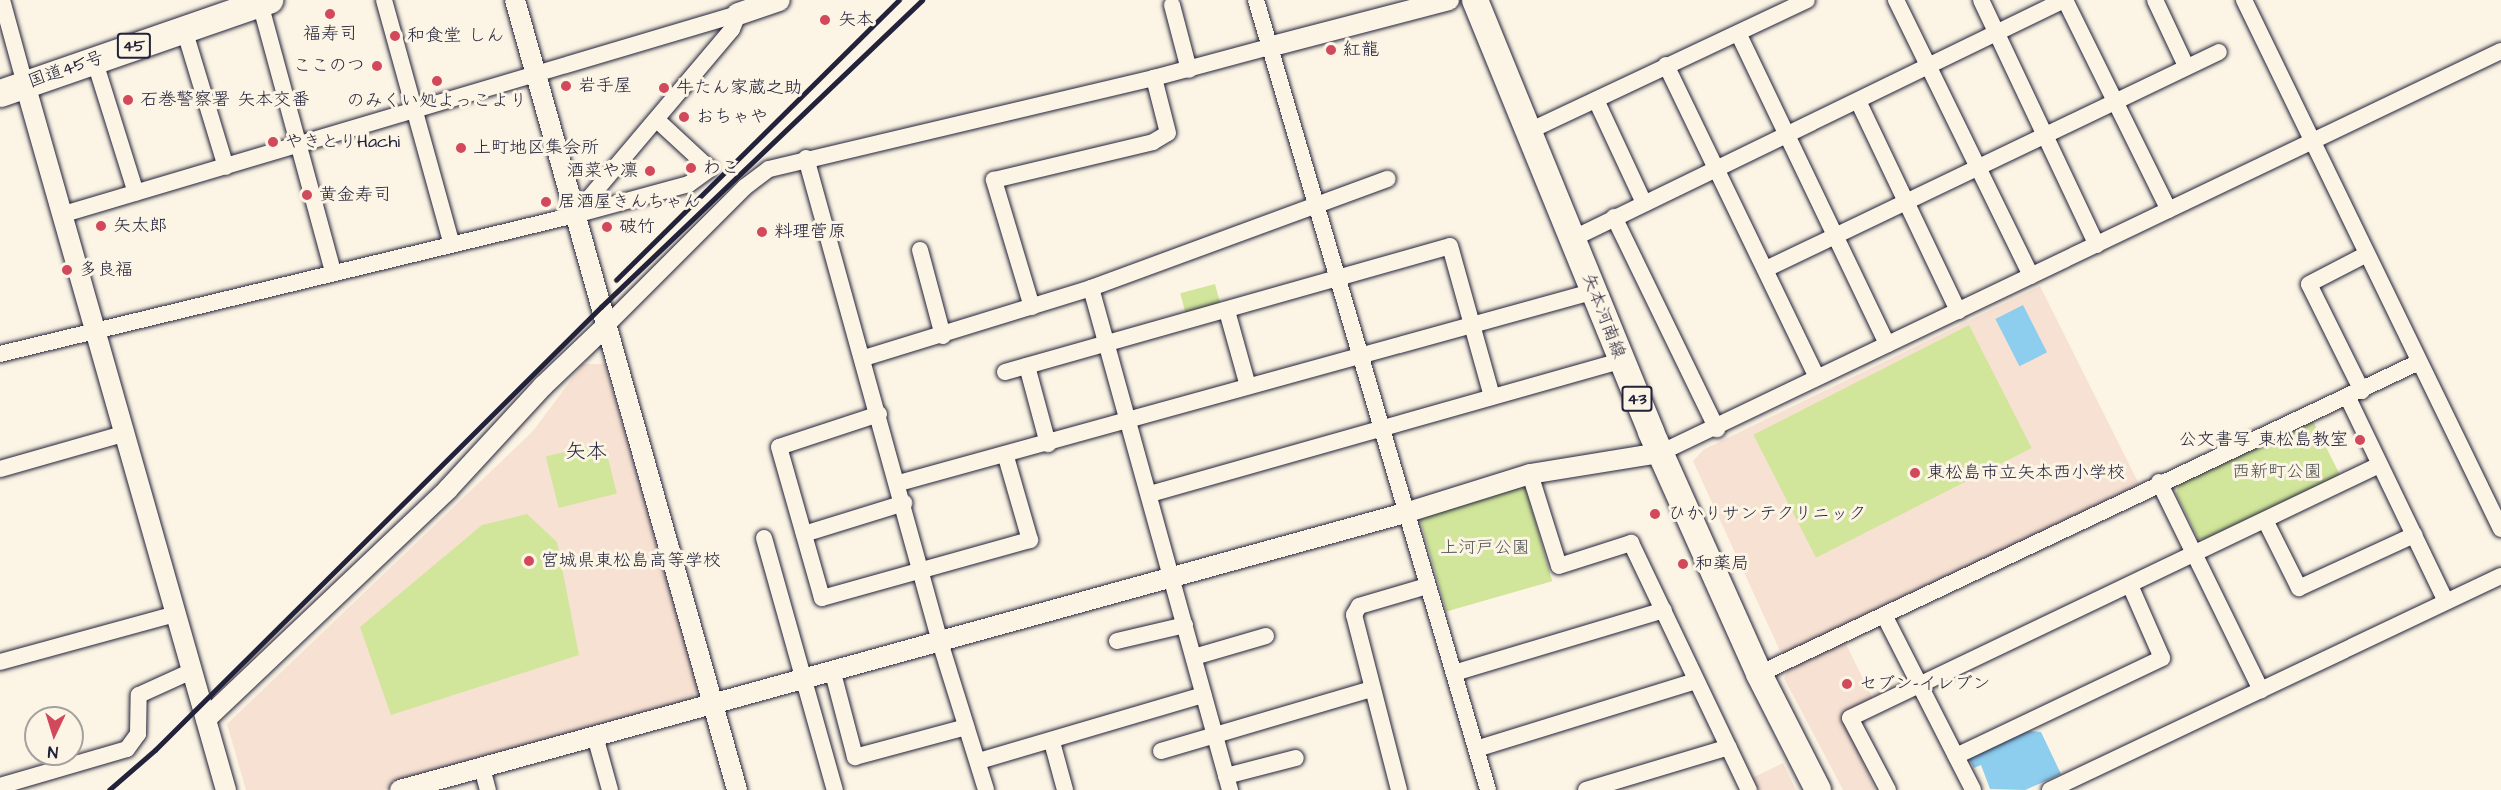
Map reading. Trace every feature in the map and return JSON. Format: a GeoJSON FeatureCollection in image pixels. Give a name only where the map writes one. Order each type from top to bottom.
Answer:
{"type":"FeatureCollection","features":[{"type":"Feature","properties":{"kind":"highway","name":"国道45号"},"geometry":{"type":"LineString","coordinates":[[0,93],[264,2]]}},
{"type":"Feature","properties":{"kind":"main road"},"geometry":{"type":"LineString","coordinates":[[738,14],[779,0]]}},
{"type":"Feature","properties":{"kind":"main road","name":"矢本河南線"},"geometry":{"type":"LineString","coordinates":[[1475,0],[1660,453],[1759,674],[1818,790]]}},
{"type":"Feature","properties":{"kind":"street"},"geometry":{"type":"LineString","coordinates":[[2,0],[64,214],[123,434],[226,790]]}},
{"type":"Feature","properties":{"kind":"street"},"geometry":{"type":"LineString","coordinates":[[384,0],[451,242]]}},
{"type":"Feature","properties":{"kind":"street"},"geometry":{"type":"LineString","coordinates":[[515,0],[605,327],[737,790]]}},
{"type":"Feature","properties":{"kind":"street"},"geometry":{"type":"LineString","coordinates":[[1256,0],[1380,430],[1488,790]]}},
{"type":"Feature","properties":{"kind":"street"},"geometry":{"type":"LineString","coordinates":[[206,719],[448,489],[543,386],[745,187],[769,169],[806,158],[1154,78],[1449,0]]}},
{"type":"Feature","properties":{"kind":"street"},"geometry":{"type":"LineString","coordinates":[[1529,131],[1666,65],[1739,35],[1807,0]]}},
{"type":"Feature","properties":{"kind":"street"},"geometry":{"type":"LineString","coordinates":[[1896,0],[1976,170],[2031,276]]}},
{"type":"Feature","properties":{"kind":"street"},"geometry":{"type":"LineString","coordinates":[[1981,0],[2097,244]]}},
{"type":"Feature","properties":{"kind":"street"},"geometry":{"type":"LineString","coordinates":[[1572,239],[1614,217],[1788,137],[2065,0],[2169,210]]}},
{"type":"Feature","properties":{"kind":"street"},"geometry":{"type":"LineString","coordinates":[[2155,0],[2186,66]]}},
{"type":"Feature","properties":{"kind":"street"},"geometry":{"type":"LineString","coordinates":[[2244,0],[2501,529]]}},
{"type":"Feature","properties":{"kind":"street"},"geometry":{"type":"LineString","coordinates":[[264,2],[298,146],[333,272]]}},
{"type":"Feature","properties":{"kind":"street"},"geometry":{"type":"LineString","coordinates":[[1172,5],[1189,69]]}},
{"type":"Feature","properties":{"kind":"street"},"geometry":{"type":"LineString","coordinates":[[64,214],[298,146],[536,71],[738,14]]}},
{"type":"Feature","properties":{"kind":"street"},"geometry":{"type":"LineString","coordinates":[[574,215],[732,30],[738,14]]}},
{"type":"Feature","properties":{"kind":"street"},"geometry":{"type":"LineString","coordinates":[[184,29],[226,167]]}},
{"type":"Feature","properties":{"kind":"street"},"geometry":{"type":"LineString","coordinates":[[1739,35],[1887,344]]}},
{"type":"Feature","properties":{"kind":"street"},"geometry":{"type":"LineString","coordinates":[[400,790],[803,681],[1405,513],[1530,474],[1660,453],[1717,429],[1817,376],[2501,51]]}},
{"type":"Feature","properties":{"kind":"street"},"geometry":{"type":"LineString","coordinates":[[1767,269],[1836,239],[2116,100],[2219,52]]}},
{"type":"Feature","properties":{"kind":"street"},"geometry":{"type":"LineString","coordinates":[[94,59],[136,193]]}},
{"type":"Feature","properties":{"kind":"street"},"geometry":{"type":"LineString","coordinates":[[1666,65],[1817,376]]}},
{"type":"Feature","properties":{"kind":"street"},"geometry":{"type":"LineString","coordinates":[[1032,307],[994,180],[1153,142],[1168,133],[1154,78]]}},
{"type":"Feature","properties":{"kind":"street"},"geometry":{"type":"LineString","coordinates":[[1596,100],[1644,203]]}},
{"type":"Feature","properties":{"kind":"street"},"geometry":{"type":"LineString","coordinates":[[1858,101],[1958,310]]}},
{"type":"Feature","properties":{"kind":"street"},"geometry":{"type":"LineString","coordinates":[[0,354],[95,333],[451,242],[574,215],[689,184],[710,169],[657,120]]}},
{"type":"Feature","properties":{"kind":"street"},"geometry":{"type":"LineString","coordinates":[[806,158],[899,483],[920,572],[986,790]]}},
{"type":"Feature","properties":{"kind":"street"},"geometry":{"type":"LineString","coordinates":[[864,358],[943,336],[1091,288],[1388,179]]}},
{"type":"Feature","properties":{"kind":"street"},"geometry":{"type":"LineString","coordinates":[[1614,217],[1717,429]]}},
{"type":"Feature","properties":{"kind":"street"},"geometry":{"type":"LineString","coordinates":[[1005,372],[1337,281],[1450,246],[1492,396]]}},
{"type":"Feature","properties":{"kind":"street"},"geometry":{"type":"LineString","coordinates":[[920,250],[943,336]]}},
{"type":"Feature","properties":{"kind":"street"},"geometry":{"type":"LineString","coordinates":[[2367,254],[2309,284],[2355,394],[2379,465],[2445,600]]}},
{"type":"Feature","properties":{"kind":"street"},"geometry":{"type":"LineString","coordinates":[[1091,288],[1126,420],[1150,494],[1228,783],[1296,758]]}},
{"type":"Feature","properties":{"kind":"street"},"geometry":{"type":"LineString","coordinates":[[899,483],[1006,457],[1126,420],[1358,354],[1473,327],[1595,291]]}},
{"type":"Feature","properties":{"kind":"street"},"geometry":{"type":"LineString","coordinates":[[1227,311],[1248,386]]}},
{"type":"Feature","properties":{"kind":"street"},"geometry":{"type":"LineString","coordinates":[[1150,494],[1621,361]]}},
{"type":"Feature","properties":{"kind":"street"},"geometry":{"type":"LineString","coordinates":[[1759,674],[2160,482],[2355,394],[2419,362]]}},
{"type":"Feature","properties":{"kind":"street"},"geometry":{"type":"LineString","coordinates":[[1027,366],[1048,444]]}},
{"type":"Feature","properties":{"kind":"street"},"geometry":{"type":"LineString","coordinates":[[879,414],[779,447],[822,598],[1030,540],[1006,457]]}},
{"type":"Feature","properties":{"kind":"street"},"geometry":{"type":"LineString","coordinates":[[1,464],[123,434]]}},
{"type":"Feature","properties":{"kind":"street"},"geometry":{"type":"LineString","coordinates":[[1888,790],[1851,718],[2266,522],[2379,465]]}},
{"type":"Feature","properties":{"kind":"street"},"geometry":{"type":"LineString","coordinates":[[1530,474],[1559,566],[1631,543],[1749,790]]}},
{"type":"Feature","properties":{"kind":"street"},"geometry":{"type":"LineString","coordinates":[[2160,482],[2261,690]]}},
{"type":"Feature","properties":{"kind":"street"},"geometry":{"type":"LineString","coordinates":[[804,534],[904,503]]}},
{"type":"Feature","properties":{"kind":"street"},"geometry":{"type":"LineString","coordinates":[[2266,522],[2299,588],[2414,535]]}},
{"type":"Feature","properties":{"kind":"street"},"geometry":{"type":"LineString","coordinates":[[764,538],[835,790]]}},
{"type":"Feature","properties":{"kind":"street"},"geometry":{"type":"LineString","coordinates":[[2050,790],[2445,600],[2501,576]]}},
{"type":"Feature","properties":{"kind":"street"},"geometry":{"type":"LineString","coordinates":[[1399,790],[1371,689],[1354,615],[1359,606],[1427,585]]}},
{"type":"Feature","properties":{"kind":"street"},"geometry":{"type":"LineString","coordinates":[[1956,756],[2163,658],[2130,585]]}},
{"type":"Feature","properties":{"kind":"street"},"geometry":{"type":"LineString","coordinates":[[1454,674],[1664,610]]}},
{"type":"Feature","properties":{"kind":"street"},"geometry":{"type":"LineString","coordinates":[[0,662],[175,614]]}},
{"type":"Feature","properties":{"kind":"street"},"geometry":{"type":"LineString","coordinates":[[1884,615],[1973,790]]}},
{"type":"Feature","properties":{"kind":"street"},"geometry":{"type":"LineString","coordinates":[[1117,641],[1185,625]]}},
{"type":"Feature","properties":{"kind":"street"},"geometry":{"type":"LineString","coordinates":[[1194,657],[1266,636]]}},
{"type":"Feature","properties":{"kind":"street"},"geometry":{"type":"LineString","coordinates":[[0,786],[127,749],[138,734],[139,695],[192,671]]}},
{"type":"Feature","properties":{"kind":"street"},"geometry":{"type":"LineString","coordinates":[[832,673],[855,757],[966,727]]}},
{"type":"Feature","properties":{"kind":"street"},"geometry":{"type":"LineString","coordinates":[[1476,749],[1696,681]]}},
{"type":"Feature","properties":{"kind":"street"},"geometry":{"type":"LineString","coordinates":[[1161,751],[1371,689]]}},
{"type":"Feature","properties":{"kind":"street"},"geometry":{"type":"LineString","coordinates":[[979,761],[1052,742],[1203,695]]}},
{"type":"Feature","properties":{"kind":"street"},"geometry":{"type":"LineString","coordinates":[[595,736],[610,790]]}},
{"type":"Feature","properties":{"kind":"street"},"geometry":{"type":"LineString","coordinates":[[1052,742],[1065,790]]}},
{"type":"Feature","properties":{"kind":"street"},"geometry":{"type":"LineString","coordinates":[[1586,790],[1729,747]]}},
{"type":"Feature","properties":{"kind":"street"},"geometry":{"type":"LineString","coordinates":[[482,768],[488,790]]}},
{"type":"Feature","properties":{"kind":"shaded area","name":"東松島市立矢本西小学校"},"geometry":{"type":"Polygon","coordinates":[[[2040,286],[2139,484],[1791,655],[1780,651],[1693,461],[1703,450],[2040,286]]]}},
{"type":"Feature","properties":{"kind":"shaded area","name":"宮城県東松島高等学校"},"geometry":{"type":"Polygon","coordinates":[[[583,364],[605,364],[698,690],[688,701],[383,790],[246,790],[227,724],[533,431],[583,364]]]}},
{"type":"Feature","properties":{"kind":"shaded area"},"geometry":{"type":"Polygon","coordinates":[[[1845,642],[1873,699],[1842,715],[1875,790],[1843,790],[1784,678],[1789,668],[1845,642]]]}},
{"type":"Feature","properties":{"kind":"shaded area"},"geometry":{"type":"Polygon","coordinates":[[[1783,763],[1796,790],[1759,790],[1752,778],[1783,763]]]}},
{"type":"Feature","properties":{"kind":"green space"},"geometry":{"type":"Polygon","coordinates":[[[1215,284],[1220,303],[1185,313],[1180,293],[1215,284]]]}},
{"type":"Feature","properties":{"kind":"green space"},"geometry":{"type":"Polygon","coordinates":[[[1969,325],[2032,448],[1816,558],[1753,435],[1969,325]]]}},
{"type":"Feature","properties":{"kind":"green space","name":"西新町公園"},"geometry":{"type":"Polygon","coordinates":[[[2312,419],[2341,477],[2208,541],[2198,538],[2176,494],[2179,483],[2312,419]]]}},
{"type":"Feature","properties":{"kind":"green space"},"geometry":{"type":"Polygon","coordinates":[[[604,442],[617,493],[559,508],[546,457],[604,442]]]}},
{"type":"Feature","properties":{"kind":"green space","name":"上河戸公園"},"geometry":{"type":"Polygon","coordinates":[[[1525,486],[1552,581],[1447,611],[1419,516],[1525,486]]]}},
{"type":"Feature","properties":{"kind":"green space"},"geometry":{"type":"Polygon","coordinates":[[[527,514],[557,542],[579,655],[391,715],[360,627],[482,525],[527,514]]]}},
{"type":"Feature","properties":{"kind":"water"},"geometry":{"type":"Polygon","coordinates":[[[2023,305],[2047,352],[2019,366],[1995,319],[2023,305]]]}},
{"type":"Feature","properties":{"kind":"water"},"geometry":{"type":"Polygon","coordinates":[[[2029,731],[2041,732],[2061,774],[2025,790],[1990,789],[1981,765],[1974,768],[1968,756],[2029,731]]]}},
{"type":"Feature","properties":{"kind":"railway"},"geometry":{"type":"LineString","coordinates":[[616,280],[899,0]]}},
{"type":"Feature","properties":{"kind":"railway"},"geometry":{"type":"LineString","coordinates":[[109,790],[155,750],[601,307],[922,0]]}},
{"type":"Feature","properties":{"kind":"place","name":"福寿司"},"geometry":{"type":"Point","coordinates":[330,14]}},
{"type":"Feature","properties":{"kind":"place","name":"矢本"},"geometry":{"type":"Point","coordinates":[825,20]}},
{"type":"Feature","properties":{"kind":"place","name":"和食堂 しん"},"geometry":{"type":"Point","coordinates":[395,36]}},
{"type":"Feature","properties":{"kind":"place","name":"紅龍"},"geometry":{"type":"Point","coordinates":[1331,50]}},
{"type":"Feature","properties":{"kind":"place","name":"ここのつ"},"geometry":{"type":"Point","coordinates":[377,66]}},
{"type":"Feature","properties":{"kind":"place","name":"のみくい処よっこより"},"geometry":{"type":"Point","coordinates":[437,81]}},
{"type":"Feature","properties":{"kind":"place","name":"岩手屋"},"geometry":{"type":"Point","coordinates":[566,86]}},
{"type":"Feature","properties":{"kind":"place","name":"牛たん家蔵之助"},"geometry":{"type":"Point","coordinates":[664,88]}},
{"type":"Feature","properties":{"kind":"place","name":"石巻警察署 矢本交番"},"geometry":{"type":"Point","coordinates":[128,100]}},
{"type":"Feature","properties":{"kind":"place","name":"おちゃや"},"geometry":{"type":"Point","coordinates":[684,117]}},
{"type":"Feature","properties":{"kind":"place","name":"やきとりHachi"},"geometry":{"type":"Point","coordinates":[273,142]}},
{"type":"Feature","properties":{"kind":"place","name":"上町地区集会所"},"geometry":{"type":"Point","coordinates":[461,148]}},
{"type":"Feature","properties":{"kind":"place","name":"わこ"},"geometry":{"type":"Point","coordinates":[691,168]}},
{"type":"Feature","properties":{"kind":"place","name":"酒菜や凛"},"geometry":{"type":"Point","coordinates":[650,171]}},
{"type":"Feature","properties":{"kind":"place","name":"黄金寿司"},"geometry":{"type":"Point","coordinates":[307,195]}},
{"type":"Feature","properties":{"kind":"place","name":"居酒屋きんちゃん"},"geometry":{"type":"Point","coordinates":[546,202]}},
{"type":"Feature","properties":{"kind":"place","name":"矢太郎"},"geometry":{"type":"Point","coordinates":[101,226]}},
{"type":"Feature","properties":{"kind":"place","name":"破竹"},"geometry":{"type":"Point","coordinates":[607,227]}},
{"type":"Feature","properties":{"kind":"place","name":"料理菅原"},"geometry":{"type":"Point","coordinates":[762,232]}},
{"type":"Feature","properties":{"kind":"place","name":"多良福"},"geometry":{"type":"Point","coordinates":[67,270]}},
{"type":"Feature","properties":{"kind":"place","name":"公文書写 東松島教室"},"geometry":{"type":"Point","coordinates":[2360,440]}},
{"type":"Feature","properties":{"kind":"place","name":"東松島市立矢本西小学校"},"geometry":{"type":"Point","coordinates":[1915,473]}},
{"type":"Feature","properties":{"kind":"place","name":"ひかりサンテクリニック"},"geometry":{"type":"Point","coordinates":[1655,514]}},
{"type":"Feature","properties":{"kind":"place","name":"宮城県東松島高等学校"},"geometry":{"type":"Point","coordinates":[529,561]}},
{"type":"Feature","properties":{"kind":"place","name":"和薬局"},"geometry":{"type":"Point","coordinates":[1683,564]}},
{"type":"Feature","properties":{"kind":"place","name":"セブン-イレブン"},"geometry":{"type":"Point","coordinates":[1847,684]}},
{"type":"Feature","properties":{"kind":"district","name":"矢本"},"geometry":{"type":"Point","coordinates":[586,452]}}]}
